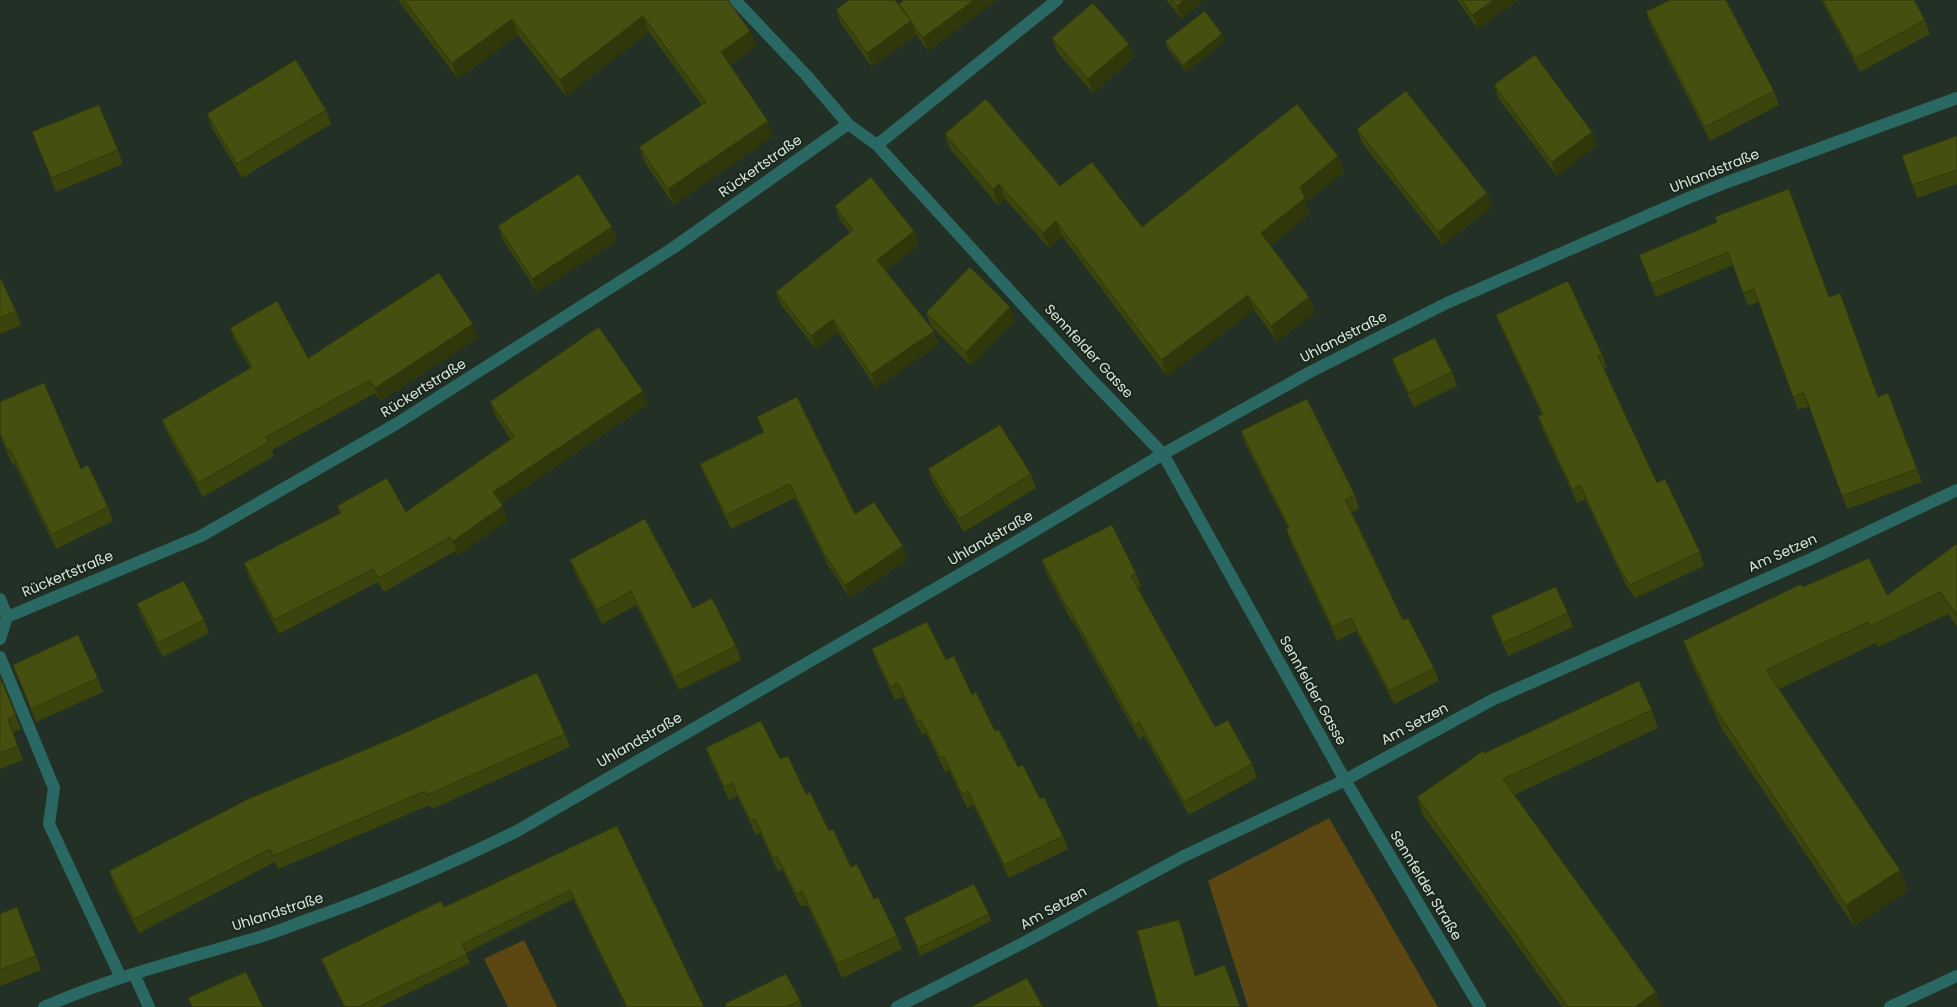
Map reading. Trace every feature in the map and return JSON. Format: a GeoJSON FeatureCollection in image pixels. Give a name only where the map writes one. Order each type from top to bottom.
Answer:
{"type":"FeatureCollection","features":[{"type":"Feature","properties":{"kind":"street","name":"Sennfelder Gasse"},"geometry":{"type":"LineString","coordinates":[[735,0],[848,124],[876,145],[1085,373],[1163,454],[1345,780]]}},
{"type":"Feature","properties":{"kind":"street"},"geometry":{"type":"LineString","coordinates":[[876,145],[1057,0]]}},
{"type":"Feature","properties":{"kind":"street","name":"Uhlandstraße"},"geometry":{"type":"LineString","coordinates":[[44,1007],[120,978],[200,953],[250,940],[341,908],[455,861],[517,832],[1009,546],[1163,454],[1312,370],[1447,303],[1725,183],[1957,98]]}},
{"type":"Feature","properties":{"kind":"street","name":"Rückertstraße"},"geometry":{"type":"LineString","coordinates":[[7,616],[201,536],[396,424],[673,248],[848,124]]}},
{"type":"Feature","properties":{"kind":"street","name":"Am Setzen"},"geometry":{"type":"LineString","coordinates":[[897,1007],[1023,943],[1182,856],[1345,780],[1492,700],[1813,558],[1957,490]]}},
{"type":"Feature","properties":{"kind":"street"},"geometry":{"type":"LineString","coordinates":[[0,599],[7,616],[0,639]]}},
{"type":"Feature","properties":{"kind":"street"},"geometry":{"type":"LineString","coordinates":[[0,657],[54,788],[49,824],[120,978]]}},
{"type":"Feature","properties":{"kind":"street","name":"Sennfelder Straße"},"geometry":{"type":"LineString","coordinates":[[1345,780],[1480,1007]]}},
{"type":"Feature","properties":{"kind":"street"},"geometry":{"type":"LineString","coordinates":[[134,974],[149,1007]]}},
{"type":"Feature","properties":{"kind":"street"},"geometry":{"type":"LineString","coordinates":[[1890,1007],[1957,976]]}},
{"type":"Feature","properties":{"kind":"shaded area"},"geometry":{"type":"Polygon","coordinates":[[[1329,818],[1438,1007],[1248,1007],[1208,881],[1329,818]]]}},
{"type":"Feature","properties":{"kind":"shaded area"},"geometry":{"type":"Polygon","coordinates":[[[524,940],[557,1007],[508,1007],[484,959],[524,940]]]}},
{"type":"Feature","properties":{"kind":"building"},"geometry":{"type":"Polygon","coordinates":[[[404,0],[728,0],[750,31],[721,52],[768,121],[668,189],[639,147],[706,102],[643,16],[560,80],[512,19],[452,63],[404,0]]]}},
{"type":"Feature","properties":{"kind":"building"},"geometry":{"type":"Polygon","coordinates":[[[849,0],[895,0],[911,21],[867,53],[836,10],[849,0]]]}},
{"type":"Feature","properties":{"kind":"building"},"geometry":{"type":"Polygon","coordinates":[[[904,0],[974,0],[923,38],[899,4],[904,0]]]}},
{"type":"Feature","properties":{"kind":"building"},"geometry":{"type":"Polygon","coordinates":[[[1172,0],[1184,0],[1177,6],[1172,0]]]}},
{"type":"Feature","properties":{"kind":"building"},"geometry":{"type":"Polygon","coordinates":[[[1462,0],[1494,0],[1473,15],[1462,0]]]}},
{"type":"Feature","properties":{"kind":"building"},"geometry":{"type":"Polygon","coordinates":[[[1670,0],[1726,0],[1774,91],[1705,127],[1646,12],[1670,0]]]}},
{"type":"Feature","properties":{"kind":"building"},"geometry":{"type":"Polygon","coordinates":[[[1823,0],[1914,0],[1925,20],[1855,58],[1823,0]]]}},
{"type":"Feature","properties":{"kind":"building"},"geometry":{"type":"Polygon","coordinates":[[[1093,3],[1129,44],[1088,79],[1052,38],[1093,3]]]}},
{"type":"Feature","properties":{"kind":"building"},"geometry":{"type":"Polygon","coordinates":[[[1205,11],[1222,34],[1183,65],[1165,42],[1205,11]]]}},
{"type":"Feature","properties":{"kind":"building"},"geometry":{"type":"Polygon","coordinates":[[[1535,55],[1592,132],[1552,162],[1494,85],[1535,55]]]}},
{"type":"Feature","properties":{"kind":"building"},"geometry":{"type":"Polygon","coordinates":[[[296,60],[326,110],[237,164],[207,114],[296,60]]]}},
{"type":"Feature","properties":{"kind":"building"},"geometry":{"type":"Polygon","coordinates":[[[1406,91],[1487,193],[1438,232],[1357,129],[1406,91]]]}},
{"type":"Feature","properties":{"kind":"building"},"geometry":{"type":"Polygon","coordinates":[[[986,99],[1060,186],[1092,162],[1142,227],[1297,104],[1338,156],[1300,187],[1305,198],[1261,233],[1309,297],[1271,326],[1248,295],[1161,360],[1056,221],[1043,233],[999,184],[993,189],[945,134],[986,99]]]}},
{"type":"Feature","properties":{"kind":"building"},"geometry":{"type":"Polygon","coordinates":[[[99,105],[118,150],[51,178],[32,132],[99,105]]]}},
{"type":"Feature","properties":{"kind":"building"},"geometry":{"type":"Polygon","coordinates":[[[1957,136],[1957,170],[1912,185],[1902,156],[1957,136]]]}},
{"type":"Feature","properties":{"kind":"building"},"geometry":{"type":"Polygon","coordinates":[[[579,174],[612,227],[532,279],[498,226],[579,174]]]}},
{"type":"Feature","properties":{"kind":"building"},"geometry":{"type":"Polygon","coordinates":[[[871,177],[914,231],[877,260],[934,331],[871,374],[833,319],[811,336],[776,292],[853,230],[835,206],[871,177]]]}},
{"type":"Feature","properties":{"kind":"building"},"geometry":{"type":"Polygon","coordinates":[[[1789,189],[1829,297],[1840,293],[1878,397],[1888,393],[1917,469],[1842,496],[1804,393],[1793,397],[1754,289],[1743,293],[1728,252],[1651,284],[1639,255],[1717,222],[1715,217],[1789,189]]]}},
{"type":"Feature","properties":{"kind":"building"},"geometry":{"type":"Polygon","coordinates":[[[970,267],[1010,307],[966,352],[926,313],[970,267]]]}},
{"type":"Feature","properties":{"kind":"building"},"geometry":{"type":"Polygon","coordinates":[[[439,273],[473,324],[375,388],[370,380],[266,437],[269,442],[198,483],[162,420],[252,367],[230,328],[277,301],[308,358],[439,273]]]}},
{"type":"Feature","properties":{"kind":"building"},"geometry":{"type":"Polygon","coordinates":[[[0,277],[16,311],[0,318],[0,277]]]}},
{"type":"Feature","properties":{"kind":"building"},"geometry":{"type":"Polygon","coordinates":[[[1568,281],[1602,354],[1598,356],[1657,483],[1665,479],[1700,552],[1630,585],[1620,570],[1580,485],[1572,489],[1538,416],[1543,414],[1496,315],[1568,281]]]}},
{"type":"Feature","properties":{"kind":"building"},"geometry":{"type":"Polygon","coordinates":[[[599,327],[643,391],[493,492],[503,506],[453,541],[450,537],[379,578],[373,569],[274,620],[244,563],[341,513],[337,506],[387,478],[406,512],[514,437],[490,402],[599,327]]]}},
{"type":"Feature","properties":{"kind":"building"},"geometry":{"type":"Polygon","coordinates":[[[1435,338],[1452,372],[1409,393],[1392,359],[1435,338]]]}},
{"type":"Feature","properties":{"kind":"building"},"geometry":{"type":"Polygon","coordinates":[[[44,383],[81,469],[88,465],[108,507],[51,535],[10,449],[7,450],[0,433],[0,402],[44,383]]]}},
{"type":"Feature","properties":{"kind":"building"},"geometry":{"type":"Polygon","coordinates":[[[797,397],[855,514],[874,502],[903,546],[845,585],[823,552],[790,484],[726,515],[700,464],[764,432],[757,417],[797,397]]]}},
{"type":"Feature","properties":{"kind":"building"},"geometry":{"type":"Polygon","coordinates":[[[1307,399],[1355,495],[1345,500],[1403,620],[1408,618],[1434,668],[1389,691],[1351,618],[1332,627],[1286,529],[1289,528],[1241,431],[1307,399]]]}},
{"type":"Feature","properties":{"kind":"building"},"geometry":{"type":"Polygon","coordinates":[[[1000,425],[1031,474],[959,519],[928,469],[1000,425]]]}},
{"type":"Feature","properties":{"kind":"building"},"geometry":{"type":"Polygon","coordinates":[[[645,519],[693,608],[712,598],[736,646],[674,677],[631,591],[597,610],[570,560],[645,519]]]}},
{"type":"Feature","properties":{"kind":"building"},"geometry":{"type":"Polygon","coordinates":[[[1112,525],[1136,573],[1131,576],[1215,727],[1228,720],[1252,764],[1184,802],[1139,722],[1134,725],[1067,608],[1042,560],[1112,525]]]}},
{"type":"Feature","properties":{"kind":"building"},"geometry":{"type":"Polygon","coordinates":[[[1957,544],[1957,615],[1940,592],[1870,626],[1868,622],[1766,670],[1900,870],[1846,905],[1715,708],[1683,641],[1801,584],[1803,587],[1869,558],[1887,595],[1957,544]]]}},
{"type":"Feature","properties":{"kind":"building"},"geometry":{"type":"Polygon","coordinates":[[[184,581],[204,620],[158,643],[137,604],[184,581]]]}},
{"type":"Feature","properties":{"kind":"building"},"geometry":{"type":"Polygon","coordinates":[[[1556,587],[1568,613],[1503,643],[1491,616],[1556,587]]]}},
{"type":"Feature","properties":{"kind":"building"},"geometry":{"type":"Polygon","coordinates":[[[927,622],[946,660],[954,656],[972,695],[976,692],[995,731],[999,730],[1018,767],[1023,765],[1040,799],[1044,797],[1063,836],[1004,865],[968,791],[962,794],[944,757],[940,758],[921,720],[917,721],[898,683],[890,687],[872,649],[927,622]]]}},
{"type":"Feature","properties":{"kind":"building"},"geometry":{"type":"Polygon","coordinates":[[[78,635],[98,678],[31,709],[13,665],[78,635]]]}},
{"type":"Feature","properties":{"kind":"building"},"geometry":{"type":"Polygon","coordinates":[[[537,673],[565,734],[427,795],[425,791],[273,856],[270,849],[134,919],[109,871],[248,799],[400,735],[537,673]]]}},
{"type":"Feature","properties":{"kind":"building"},"geometry":{"type":"Polygon","coordinates":[[[0,677],[16,715],[8,719],[18,746],[0,753],[0,677]]]}},
{"type":"Feature","properties":{"kind":"building"},"geometry":{"type":"Polygon","coordinates":[[[1639,681],[1652,710],[1503,779],[1656,992],[1635,1007],[1568,1007],[1417,797],[1483,751],[1484,753],[1639,681]]]}},
{"type":"Feature","properties":{"kind":"building"},"geometry":{"type":"Polygon","coordinates":[[[761,721],[780,759],[788,756],[806,794],[810,792],[829,831],[833,829],[851,867],[857,864],[874,899],[878,897],[897,936],[837,964],[802,891],[796,894],[777,856],[773,858],[755,819],[751,821],[732,783],[724,787],[706,748],[761,721]]]}},
{"type":"Feature","properties":{"kind":"building"},"geometry":{"type":"Polygon","coordinates":[[[617,826],[704,1007],[627,1007],[570,890],[462,944],[467,954],[358,1007],[345,1007],[321,959],[441,901],[444,907],[617,826]]]}},
{"type":"Feature","properties":{"kind":"building"},"geometry":{"type":"Polygon","coordinates":[[[974,884],[989,914],[918,948],[904,918],[974,884]]]}},
{"type":"Feature","properties":{"kind":"building"},"geometry":{"type":"Polygon","coordinates":[[[17,907],[36,956],[0,970],[0,914],[17,907]]]}},
{"type":"Feature","properties":{"kind":"building"},"geometry":{"type":"Polygon","coordinates":[[[1179,920],[1195,976],[1225,965],[1240,1007],[1158,1007],[1137,931],[1179,920]]]}},
{"type":"Feature","properties":{"kind":"building"},"geometry":{"type":"Polygon","coordinates":[[[246,972],[263,1007],[192,1007],[188,998],[246,972]]]}},
{"type":"Feature","properties":{"kind":"building"},"geometry":{"type":"Polygon","coordinates":[[[786,974],[800,1000],[786,1007],[726,1007],[725,1004],[786,974]]]}},
{"type":"Feature","properties":{"kind":"building"},"geometry":{"type":"Polygon","coordinates":[[[1027,978],[1043,1007],[971,1007],[1027,978]]]}}]}
